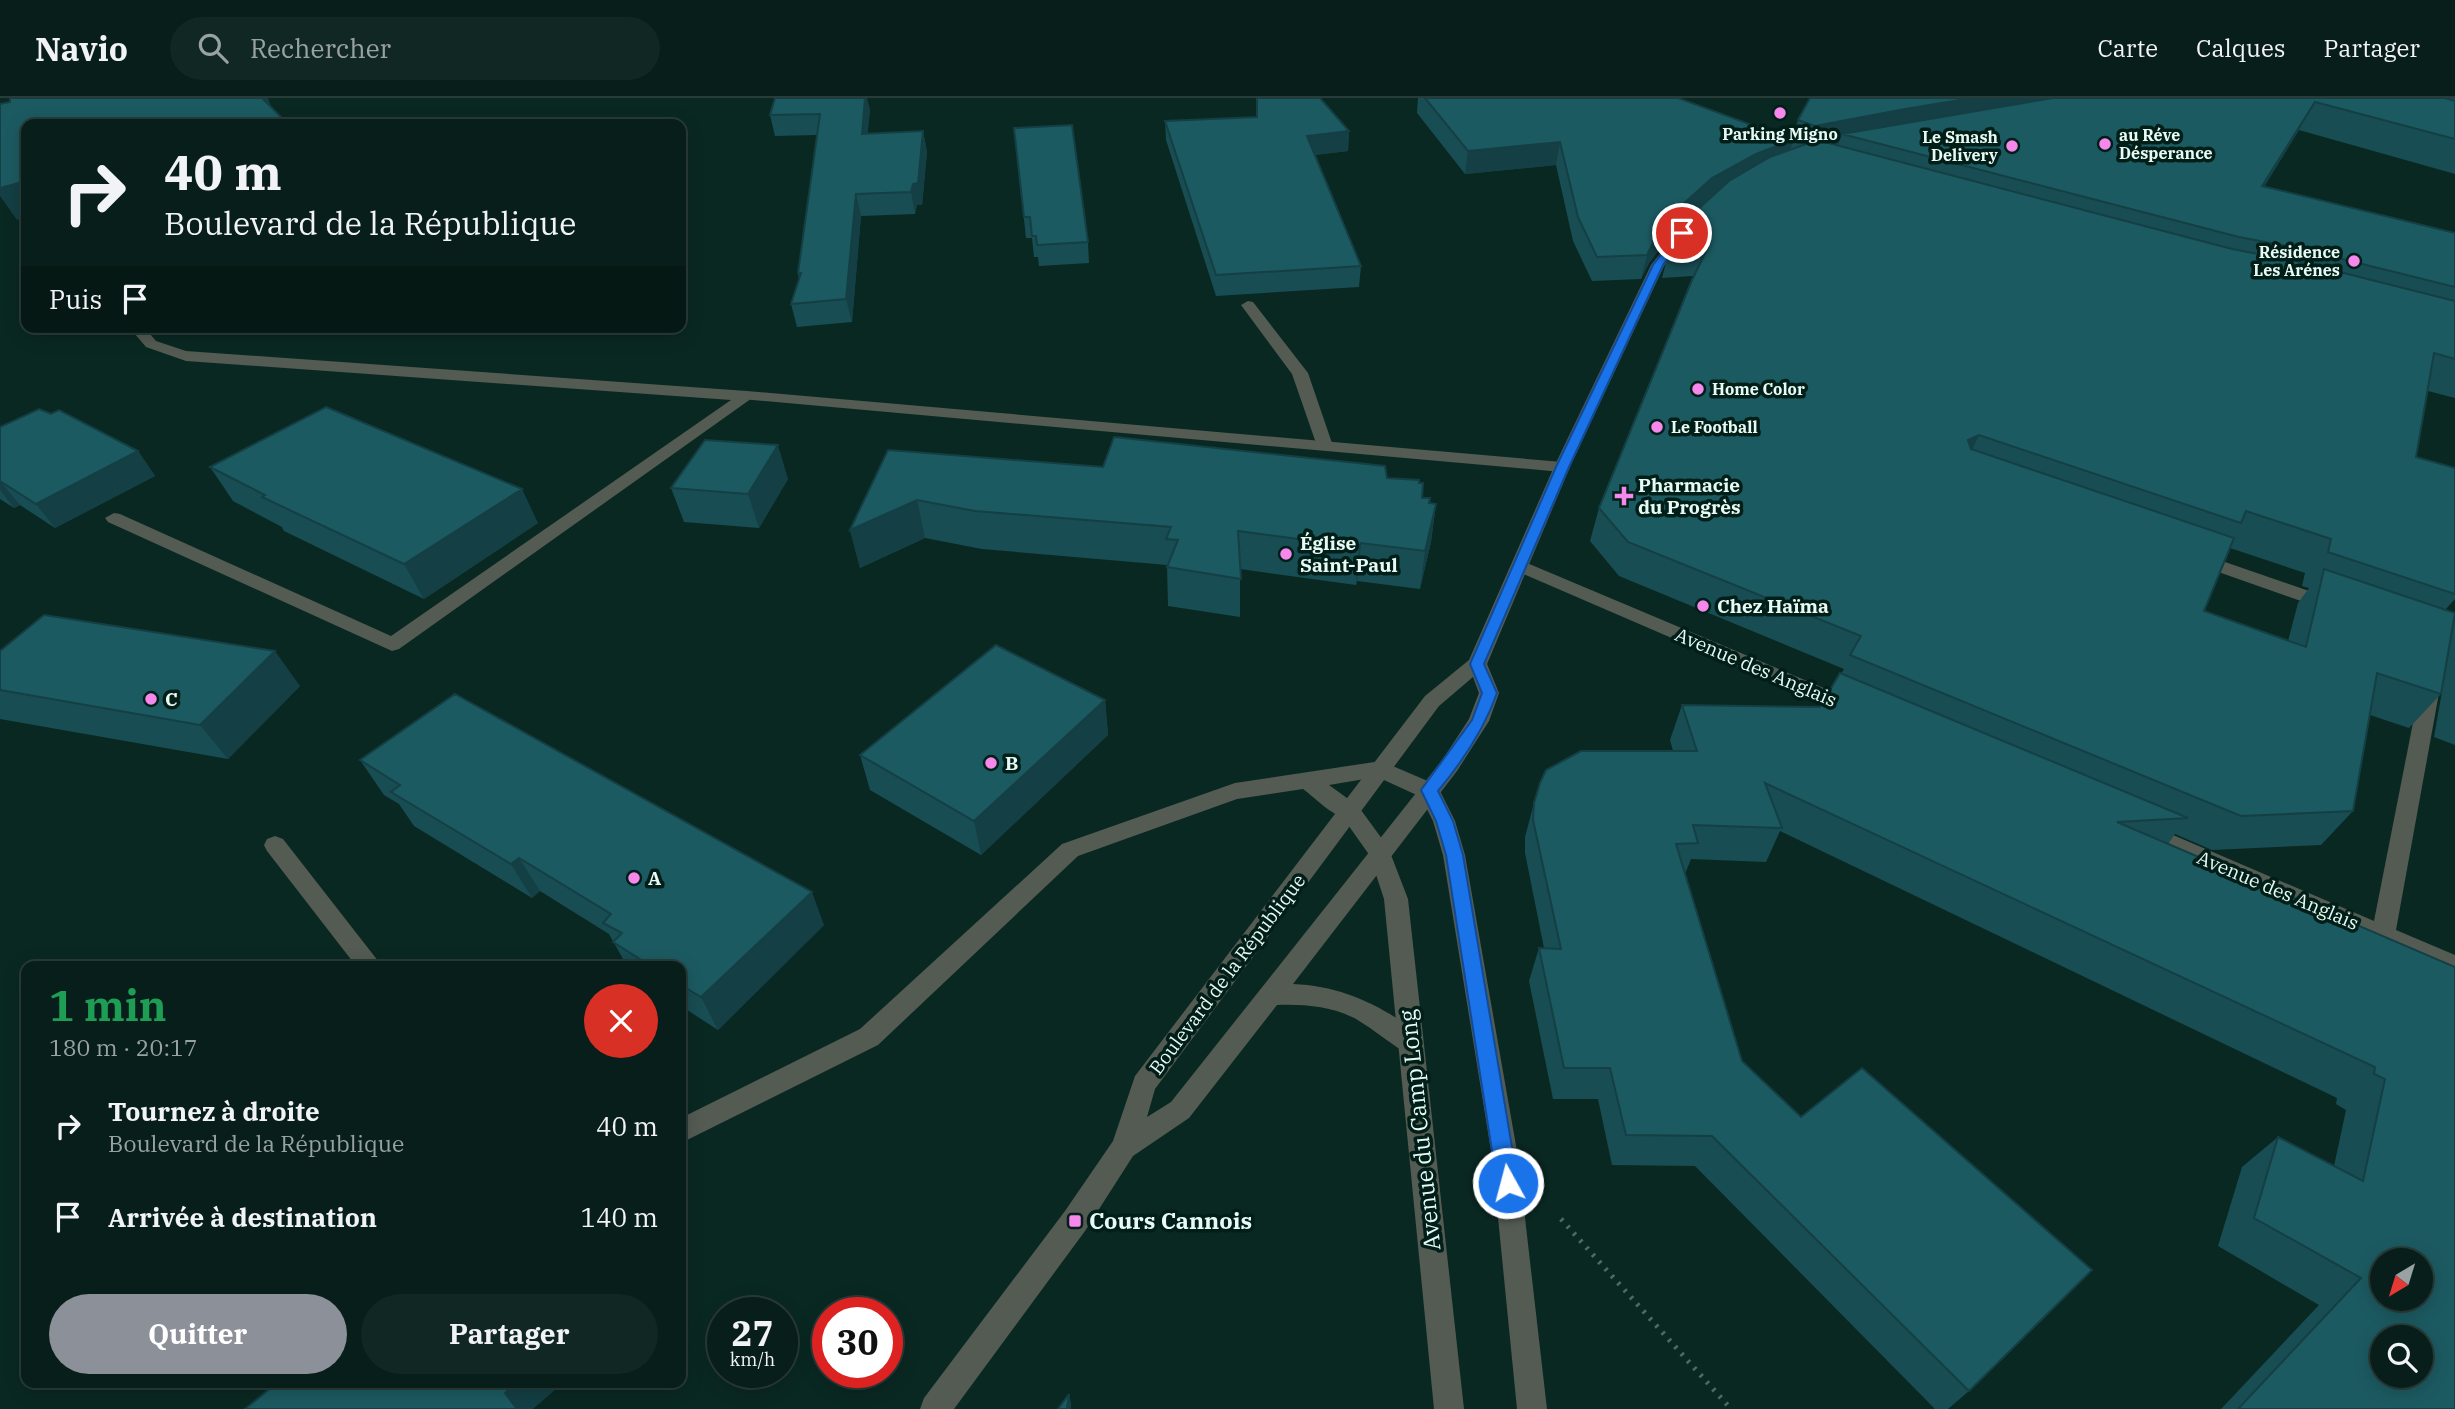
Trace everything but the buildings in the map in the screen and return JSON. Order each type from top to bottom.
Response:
[{"type":"street","points":[[1477,664],[1562,467],[1658,265],[1682,233],[1693,224]]},
{"type":"street","points":[[1248,305],[1300,373],[1325,446]]},
{"type":"street","points":[[140,333],[159,350],[186,356],[747,396],[1562,467]]},
{"type":"street","points":[[114,518],[392,644],[747,396]]},
{"type":"street","points":[[2181,553],[2349,612]]},
{"type":"street","name":"Avenue des Anglais","points":[[1520,566],[1863,713]]},
{"type":"street","points":[[2384,935],[2436,657]]},
{"type":"street","name":"Boulevard de la République","points":[[935,1409],[1075,1221],[1124,1147],[1144,1084],[1432,701],[1477,664],[1489,693],[1479,721],[1450,765],[1180,1110],[1124,1147]]},
{"type":"street","points":[[686,1128],[869,1037],[1070,850],[1235,792],[1381,769],[1429,790],[1444,821],[1454,855],[1503,1143],[1532,1409]]},
{"type":"street","points":[[1307,780],[1350,812],[1380,853]]},
{"type":"street","name":"Avenue des Anglais","points":[[2130,826],[2455,966]]},
{"type":"street","points":[[275,845],[366,961]]},
{"type":"street","name":"Avenue du Camp Long","points":[[1380,853],[1396,899],[1449,1409]]},
{"type":"street","points":[[1270,995],[1302,992],[1344,1001],[1386,1022],[1410,1042]]},
{"type":"path","points":[[1559,1217],[1731,1409]]},
{"type":"place","name":"Parking Migno","points":[[1780,113]]},
{"type":"place","name":"au Réve Désperance","points":[[2105,144]]},
{"type":"place","name":"Le Smash Delivery","points":[[2012,146]]},
{"type":"place","name":"Résidence Les Arénes","points":[[2354,261]]},
{"type":"place","name":"Home Color","points":[[1698,389]]},
{"type":"place","name":"Le Football","points":[[1657,427]]},
{"type":"place","name":"Pharmacie du Progrès","points":[[1624,496]]},
{"type":"place","name":"Église Saint-Paul","points":[[1286,554]]},
{"type":"place","name":"Chez Haïma","points":[[1703,606]]},
{"type":"place","name":"C","points":[[151,699]]},
{"type":"place","name":"B","points":[[991,763]]},
{"type":"place","name":"A","points":[[634,878]]},
{"type":"place","name":"Cours Cannois","points":[[1075,1221]]},
{"type":"route","points":[[1508,1183],[1454,855],[1444,821],[1429,790],[1450,765],[1479,721],[1489,693],[1477,664],[1562,467],[1658,265],[1682,233]]}]
